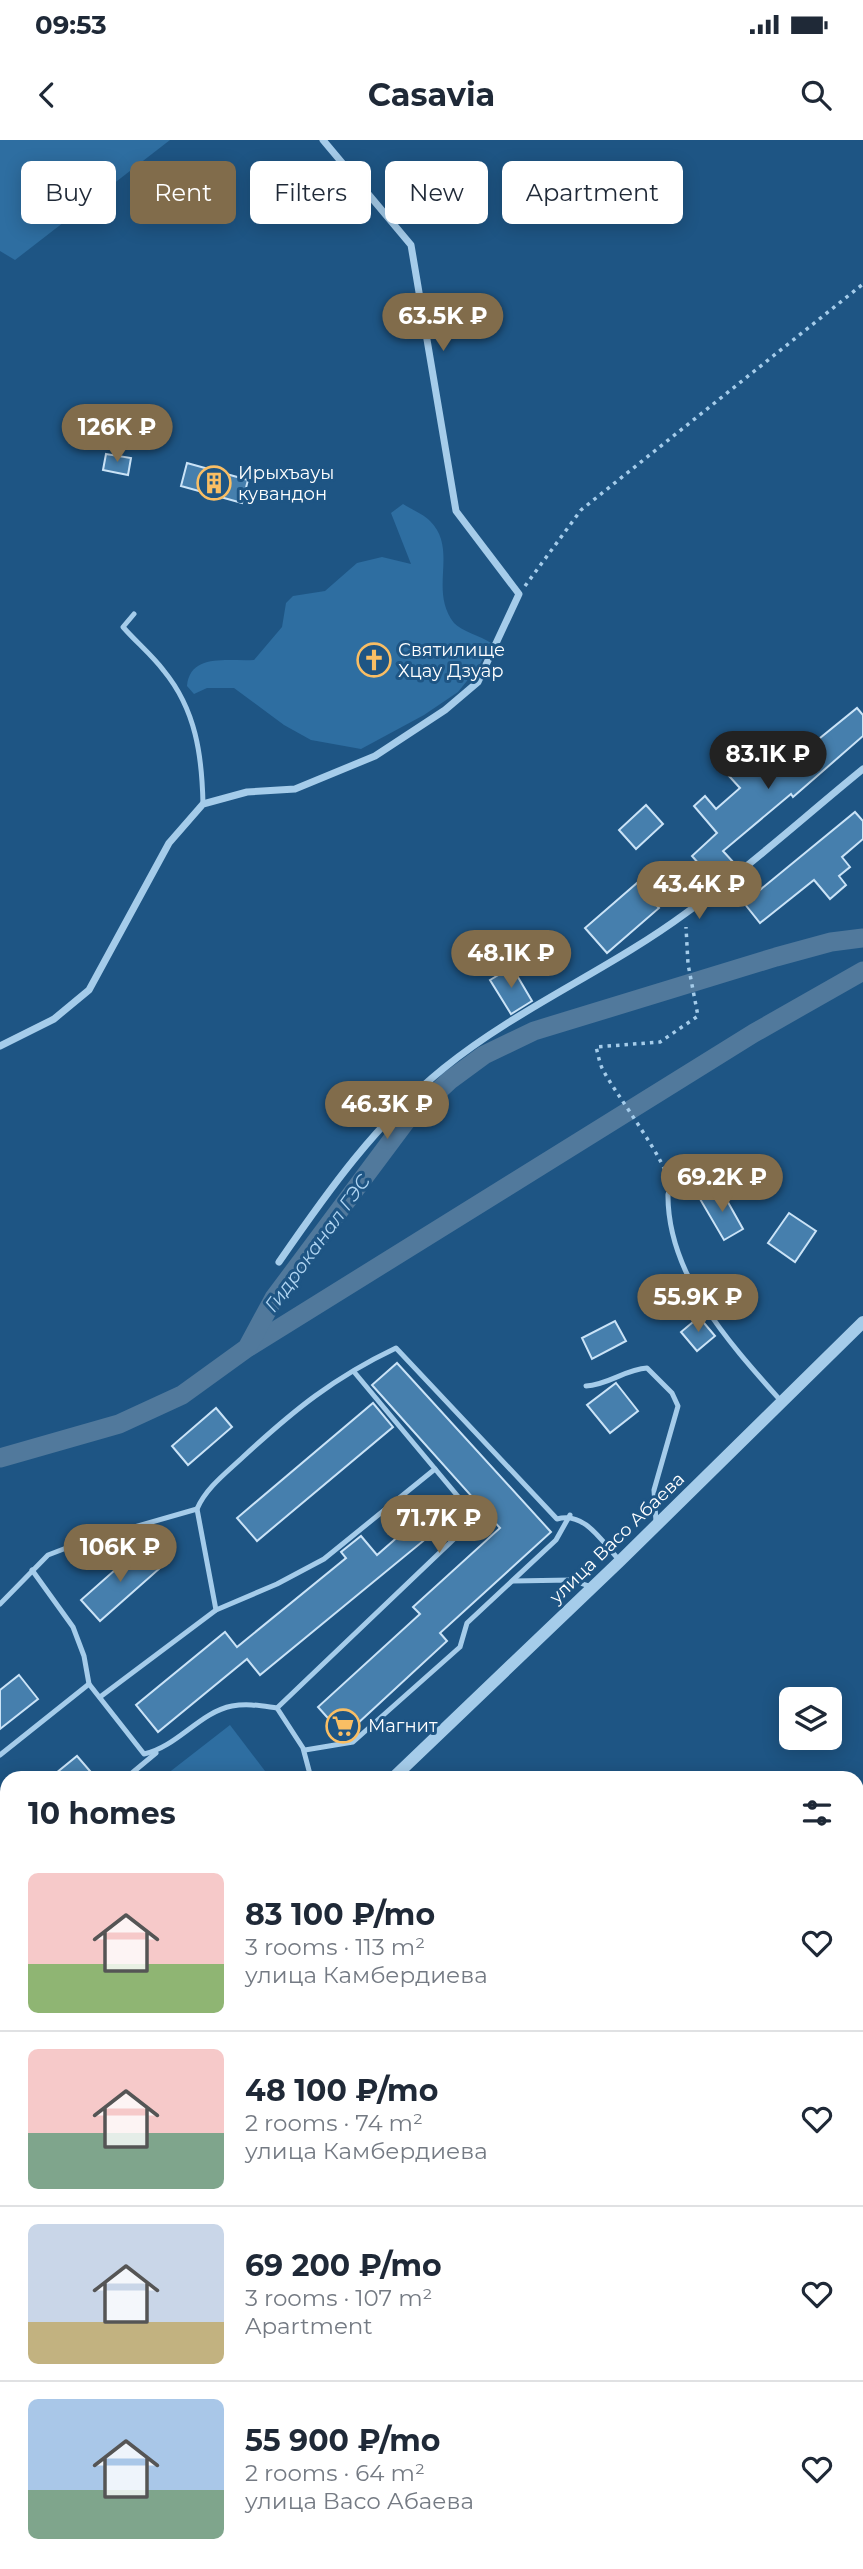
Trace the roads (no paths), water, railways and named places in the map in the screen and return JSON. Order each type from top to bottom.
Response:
[{"type":"street","points":[[0,1046],[54,1019],[89,990],[169,843],[203,804],[247,792],[295,789],[375,756],[398,741],[444,710],[478,682],[519,594],[456,511],[411,246],[323,140]]},
{"type":"street","points":[[279,1262],[338,1177],[395,1111],[445,1067],[502,1027],[685,914],[863,769]]},
{"type":"street","name":"улица Васо Абаева","points":[[400,1771],[620,1561],[863,1322]]},
{"type":"lane","points":[[134,614],[123,627],[165,672],[189,715],[202,755],[203,804]]},
{"type":"lane","points":[[667,1195],[667,1224],[705,1311],[782,1401]]},
{"type":"lane","points":[[0,1604],[48,1555],[66,1547],[197,1509],[217,1480],[297,1407],[327,1385],[355,1373],[396,1348],[557,1519],[570,1515],[581,1519],[620,1561]]},
{"type":"lane","points":[[586,1386],[647,1368],[672,1393],[678,1406],[654,1490],[656,1525]]},
{"type":"lane","points":[[277,1708],[476,1518],[355,1373]]},
{"type":"lane","points":[[100,1697],[216,1610],[277,1584],[324,1559],[435,1469]]},
{"type":"lane","points":[[197,1509],[216,1610]]},
{"type":"lane","points":[[135,1771],[159,1751],[229,1706],[251,1704],[277,1708],[306,1752],[353,1742],[460,1647],[467,1623],[556,1540],[570,1515]]},
{"type":"lane","points":[[32,1570],[73,1627],[84,1656],[89,1684],[144,1754],[159,1751]]},
{"type":"lane","points":[[513,1581],[571,1580],[592,1587]]},
{"type":"lane","points":[[0,1755],[89,1684]]},
{"type":"lane","points":[[303,1748],[309,1771]]},
{"type":"waterway","name":"Гидроканал ГЭС","points":[[0,1458],[119,1424],[182,1395],[247,1348],[274,1298],[406,1121],[450,1080],[484,1055],[534,1031],[776,957],[831,942],[863,938]]},
{"type":"waterway","points":[[249,1347],[754,1033],[863,971]]},
{"type":"place","name":"Ирыхъауы кувандон","points":[[214,483]]},
{"type":"place","name":"Святилище Хцау Дзуар","points":[[374,660]]},
{"type":"place","name":"Магнит","points":[[343,1726]]}]
